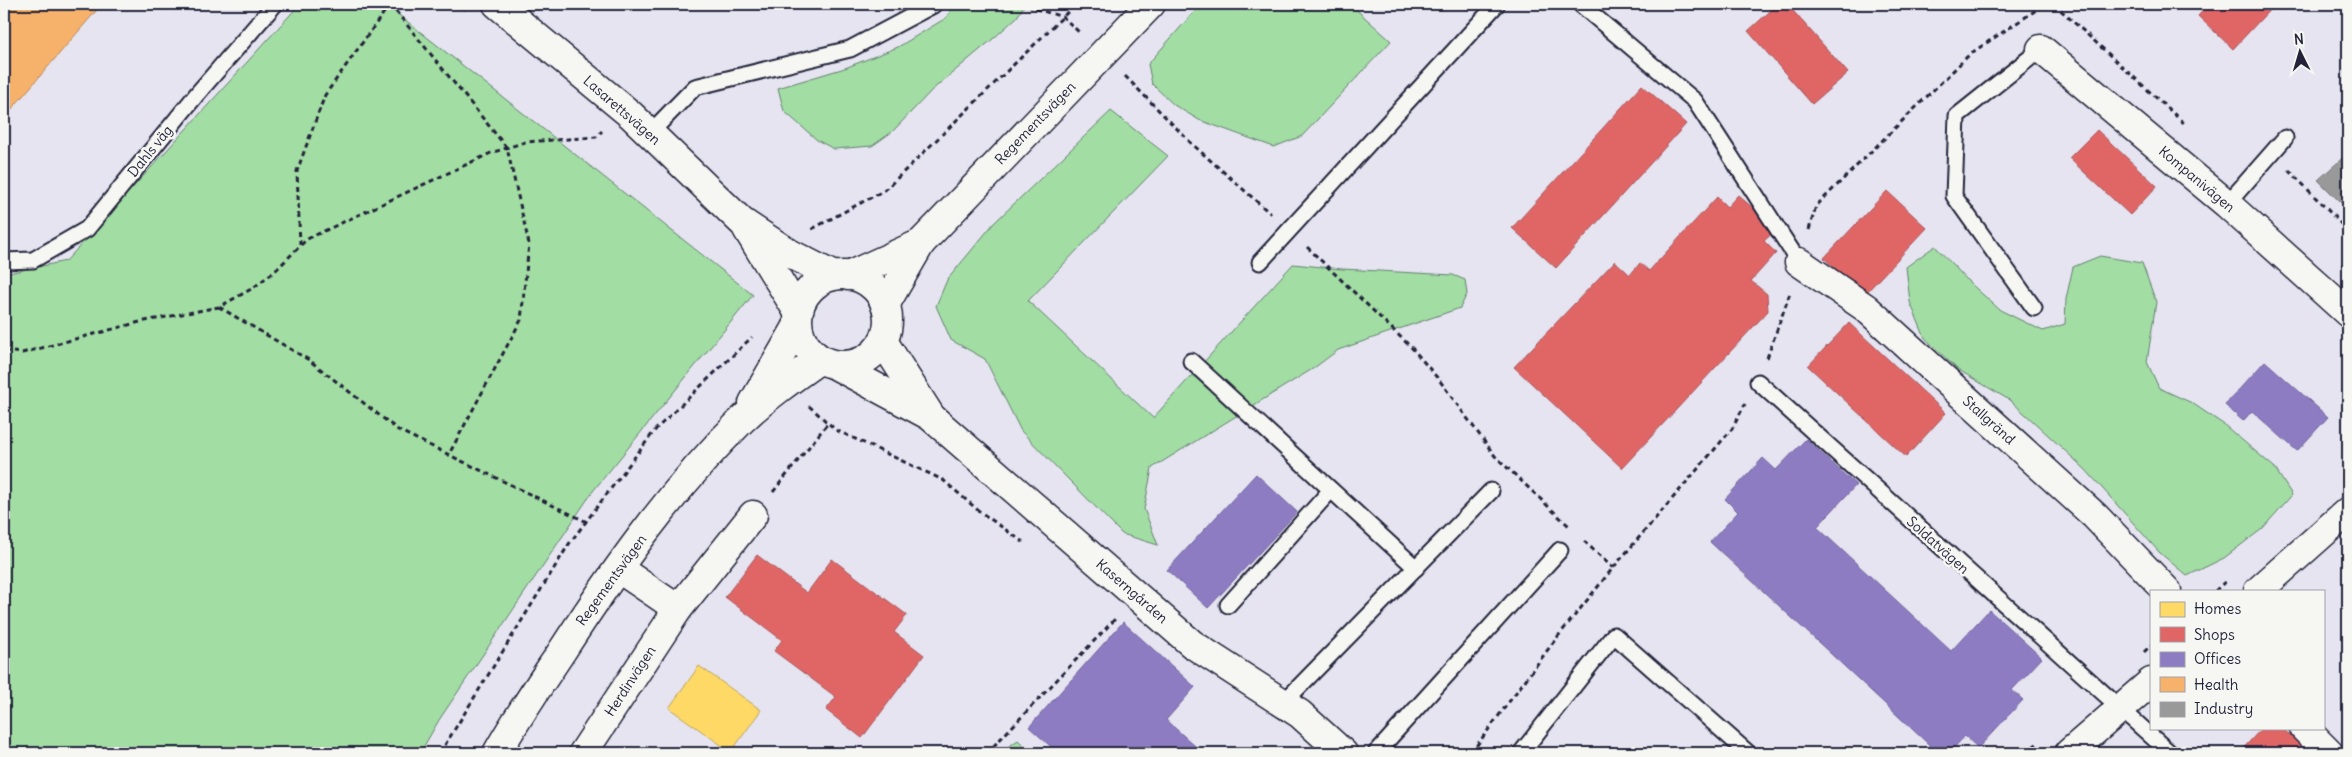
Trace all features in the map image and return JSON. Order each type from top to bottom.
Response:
[{"type":"street","name":"Lasarettsvägen","points":[[497,4],[650,133],[742,222],[789,253],[841,276]]},
{"type":"street","name":"Regementsvägen","points":[[885,305],[921,243],[1151,4]]},
{"type":"street","name":"Kompanivägen","points":[[2041,49],[2227,204],[2348,313]]},
{"type":"street","name":"Lasarettsvägen","points":[[742,222],[798,319]]},
{"type":"street","name":"Regementsvägen","points":[[841,276],[921,243]]},
{"type":"street","name":"Stallgränd","points":[[1799,262],[1866,308],[2094,516],[2167,590]]},
{"type":"street","points":[[841,276],[860,279],[872,286],[885,305],[887,329],[883,341],[871,355],[854,364],[827,362],[809,351],[802,339],[798,319],[803,299],[811,288],[821,281],[841,276]]},
{"type":"street","name":"Regementsvägen","points":[[743,420],[798,319]]},
{"type":"street","name":"Kaserngården","points":[[883,341],[930,416]]},
{"type":"street","name":"Regementsvägen","points":[[497,753],[586,613],[704,461],[743,420],[785,384],[827,362]]},
{"type":"street","name":"Kaserngården","points":[[827,362],[930,416],[1192,644],[1300,714],[1343,753]]},
{"type":"street","points":[[2259,590],[2348,512]]},
{"type":"street","name":"Herdinvägen","points":[[583,753],[678,609],[753,515]]},
{"type":"street","points":[[619,569],[678,609]]},
{"type":"street","points":[[2069,753],[2150,683]]},
{"type":"street","points":[[2306,730],[2329,753]]},
{"type":"lane","name":"Dahls väg","points":[[4,261],[33,260],[87,229],[197,94],[275,4]]},
{"type":"lane","points":[[650,133],[694,87],[850,49],[935,4]]},
{"type":"lane","points":[[1260,262],[1497,4]]},
{"type":"lane","points":[[1580,4],[1695,101],[1799,262]]},
{"type":"lane","points":[[2034,308],[1954,196],[1957,116],[2041,49]]},
{"type":"lane","points":[[2227,204],[2285,138]]},
{"type":"lane","points":[[1191,361],[1416,568]]},
{"type":"lane","name":"Soldatvägen","points":[[1758,382],[2170,753]]},
{"type":"lane","points":[[1228,605],[1332,490]]},
{"type":"lane","points":[[1283,703],[1491,491]]},
{"type":"lane","points":[[1376,753],[1560,550]]},
{"type":"lane","points":[[1522,753],[1614,635],[1748,753]]},
{"type":"path","points":[[300,246],[297,171],[326,95],[390,4],[507,148],[529,244],[521,320],[448,456]]},
{"type":"path","points":[[1028,4],[1033,8],[1063,17],[1192,144],[1289,231],[1412,348],[1440,381],[1495,456],[1571,528]]},
{"type":"path","points":[[811,229],[885,190],[1076,4]]},
{"type":"path","points":[[4,351],[22,354],[140,322],[219,307],[253,288],[276,270],[307,239],[490,153],[525,142],[596,137],[602,131]]},
{"type":"path","points":[[2273,153],[2348,230]]},
{"type":"path","points":[[219,307],[309,360],[398,430],[587,522]]},
{"type":"path","points":[[440,753],[564,552],[656,429],[745,346],[757,331]]},
{"type":"path","points":[[753,515],[827,422],[836,430],[943,480],[980,511],[1027,544]]},
{"type":"path","points":[[1578,535],[1613,568]]},
{"type":"path","points":[[987,753],[1117,617]]},
{"type":"green space","points":[[300,4],[385,4],[753,295],[593,491],[439,720],[420,753],[4,753],[4,274],[66,261]]},
{"type":"green space","points":[[955,4],[1025,4],[1017,17],[932,90],[892,132],[872,146],[834,149],[817,140],[784,111],[778,88],[845,68],[898,47],[946,18]]},
{"type":"green space","points":[[1201,4],[1350,4],[1391,41],[1302,136],[1274,147],[1199,120],[1174,105],[1152,84],[1148,64]]},
{"type":"green space","points":[[1111,111],[1168,156],[1028,301],[1153,418],[1293,264],[1342,269],[1453,275],[1465,280],[1467,294],[1460,308],[1338,350],[1314,368],[1152,468],[1144,509],[1158,545],[1122,534],[1021,431],[985,359],[951,340],[936,306],[947,280],[994,223]]},
{"type":"green space","points":[[1935,246],[1970,283],[2000,310],[2043,331],[2065,324],[2066,299],[2073,267],[2100,256],[2142,263],[2156,302],[2147,362],[2159,388],[2192,403],[2223,424],[2274,467],[2292,495],[2262,529],[2224,558],[2187,576],[2159,552],[2086,470],[2011,401],[1957,369],[1925,338],[1910,302],[1906,267]]},
{"type":"green space","points":[[1018,740],[1032,753],[999,753]]},
{"type":"building: Homes","points":[[699,666],[761,710],[731,752],[669,708]]},
{"type":"building: Shops","points":[[1778,4],[1787,4],[1848,73],[1812,104],[1748,31]]},
{"type":"building: Shops","points":[[2209,4],[2275,4],[2233,49],[2198,16]]},
{"type":"building: Shops","points":[[1642,85],[1686,124],[1556,268],[1512,228]]},
{"type":"building: Shops","points":[[2097,130],[2157,186],[2130,215],[2069,158]]},
{"type":"building: Shops","points":[[1887,191],[1927,228],[1864,295],[1824,258]]},
{"type":"building: Shops","points":[[1738,195],[1777,229],[1764,241],[1776,253],[1751,281],[1767,294],[1768,311],[1622,468],[1514,367],[1615,261],[1630,275],[1640,263],[1649,271],[1717,197],[1727,207]]},
{"type":"building: Shops","points":[[1849,323],[1946,413],[1906,457],[1808,366]]},
{"type":"building: Shops","points":[[757,555],[807,593],[832,559],[907,615],[894,632],[924,655],[862,738],[826,710],[836,697],[774,651],[782,640],[725,597]]},
{"type":"building: Shops","points":[[2260,730],[2284,730],[2310,753],[2239,753]]},
{"type":"building: Offices","points":[[2265,361],[2328,417],[2297,451],[2252,411],[2243,421],[2225,405]]},
{"type":"building: Offices","points":[[1806,439],[1856,485],[1817,527],[1951,651],[1989,610],[2042,658],[2012,690],[2023,700],[1978,748],[1965,736],[1949,753],[1938,753],[1710,542],[1738,512],[1725,499],[1763,458],[1776,470]]},
{"type":"building: Offices","points":[[1256,474],[1297,512],[1208,608],[1167,570]]},
{"type":"building: Offices","points":[[1123,622],[1195,687],[1166,720],[1203,753],[1058,753],[1029,727]]},
{"type":"building: Health","points":[[4,4],[102,4],[4,118]]},
{"type":"building: Industry","points":[[2348,153],[2348,210],[2318,180]]}]
